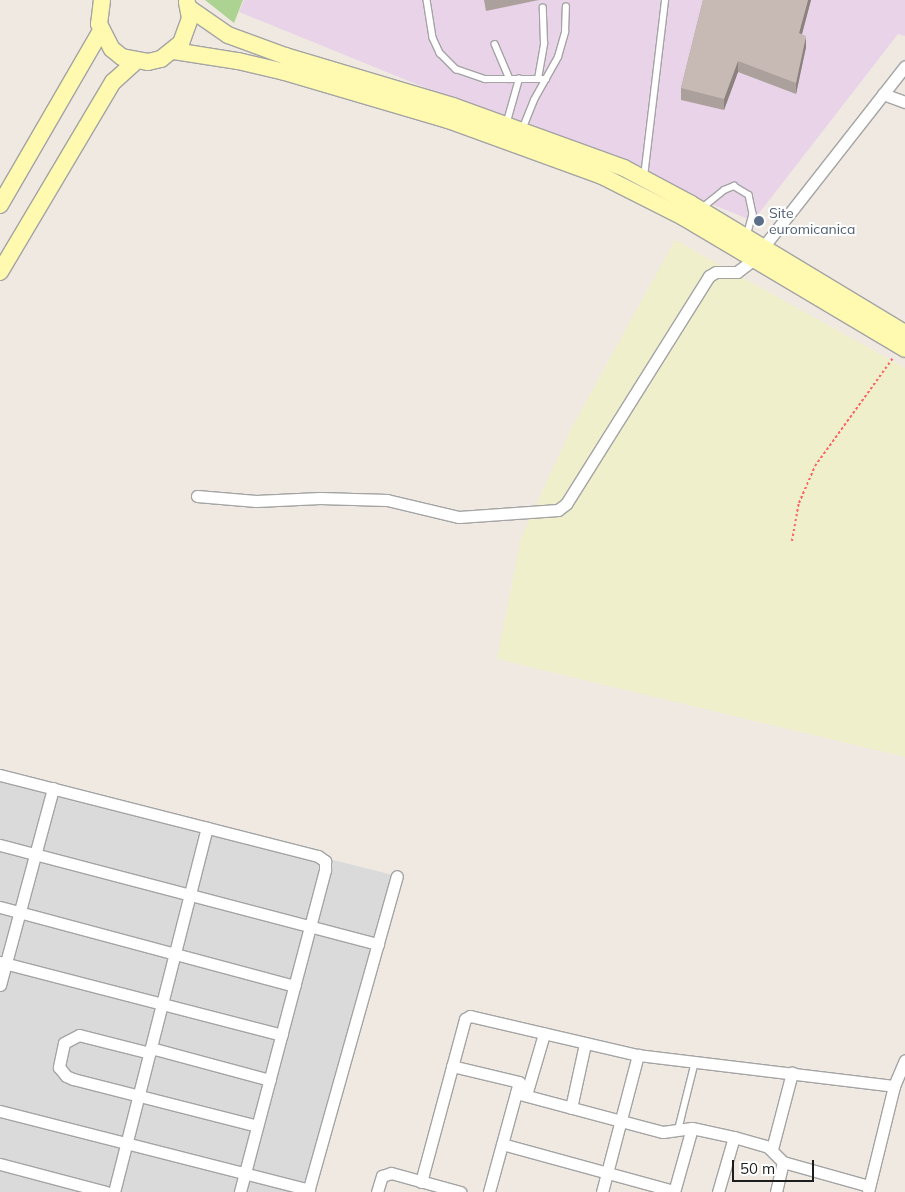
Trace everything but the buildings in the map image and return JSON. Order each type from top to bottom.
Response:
[{"type":"street","points":[[100,2],[101,31],[112,49],[134,62],[161,59],[174,51],[187,31],[187,4]]},
{"type":"street","points":[[187,4],[228,35],[285,56],[417,94],[506,125],[520,138],[649,198],[758,254],[904,343]]},
{"type":"street","points":[[0,205],[101,31]]},
{"type":"street","points":[[174,51],[238,60],[285,72],[448,120],[520,138],[644,177],[747,239],[758,254]]},
{"type":"street","points":[[0,272],[113,82],[134,62]]},
{"type":"street","points":[[197,496],[256,501],[320,498],[387,500],[459,517],[558,510],[566,504],[709,276],[716,272],[737,272],[758,254],[883,94],[903,72]]},
{"type":"street","points":[[883,94],[905,102]]},
{"type":"street","points":[[0,775],[323,859],[326,870],[240,1192]]},
{"type":"street","points":[[0,985],[3,963],[53,788]]},
{"type":"street","points":[[114,1192],[208,828]]},
{"type":"street","points":[[0,845],[378,944]]},
{"type":"street","points":[[0,1111],[308,1191],[397,876]]},
{"type":"street","points":[[0,907],[295,986]]},
{"type":"street","points":[[3,963],[282,1035]]},
{"type":"street","points":[[421,1182],[466,1017],[638,1055],[894,1086]]},
{"type":"street","points":[[489,1192],[502,1144],[544,1034]]},
{"type":"street","points":[[257,1126],[66,1076],[59,1067],[63,1048],[70,1037],[83,1035],[270,1080]]},
{"type":"street","points":[[571,1108],[585,1044]]},
{"type":"street","points":[[602,1192],[638,1055]]},
{"type":"street","points":[[521,1094],[666,1132],[692,1128],[734,1137],[772,1149],[783,1162],[868,1189],[900,1065],[905,1060]]},
{"type":"street","points":[[452,1066],[518,1082],[521,1094]]},
{"type":"street","points":[[772,1149],[792,1073]]},
{"type":"street","points":[[502,1144],[674,1191],[692,1128]]},
{"type":"street","points":[[718,1192],[734,1137]]},
{"type":"street","points":[[776,1192],[783,1162]]},
{"type":"street","points":[[0,1164],[106,1192]]},
{"type":"street","points":[[377,1192],[382,1176],[387,1173],[460,1192]]},
{"type":"lane","points":[[426,0],[433,38],[448,62],[477,77],[546,79]]},
{"type":"lane","points":[[644,177],[665,0]]},
{"type":"lane","points":[[520,138],[562,44],[566,7]]},
{"type":"lane","points":[[538,79],[544,44],[544,8]]},
{"type":"lane","points":[[495,44],[510,79]]},
{"type":"lane","points":[[506,125],[519,78]]},
{"type":"lane","points":[[700,210],[719,193],[734,186],[749,195],[753,214],[747,239]]},
{"type":"lane","points":[[678,1130],[695,1062]]},
{"type":"path","points":[[792,542],[799,503],[815,466],[904,343]]},
{"type":"shaded area","points":[[244,0],[905,0],[905,36],[898,34],[753,221],[239,12]]},
{"type":"shaded area","points":[[0,777],[397,876],[308,1192],[0,1192]]},
{"type":"green space","points":[[205,0],[243,0],[234,23]]},
{"type":"green space","points":[[675,240],[905,368],[905,757],[497,659],[521,538],[571,429]]},
{"type":"place","name":"Site euromicanica","points":[[759,221]]}]
